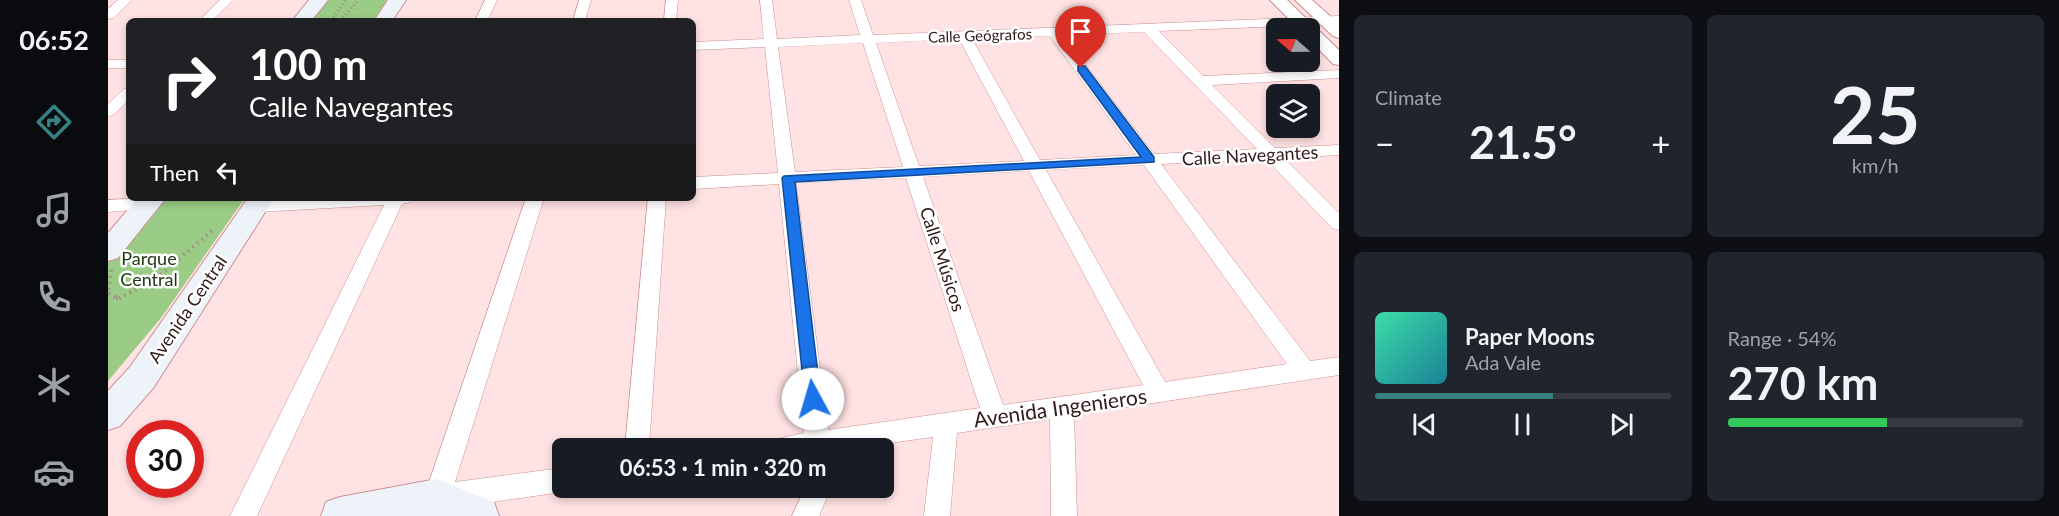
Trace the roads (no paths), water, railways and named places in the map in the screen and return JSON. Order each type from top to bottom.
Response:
[{"type":"main road","points":[[304,18],[319,0]]},
{"type":"main road","points":[[385,18],[397,0]]},
{"type":"main road","points":[[108,251],[150,201]]},
{"type":"main road","name":"Avenida Central","points":[[108,415],[142,377],[258,202]]},
{"type":"main road","points":[[108,435],[142,377]]},
{"type":"main road","points":[[340,516],[437,497],[480,516]]},
{"type":"street","points":[[108,15],[126,0]]},
{"type":"street","points":[[208,18],[227,0]]},
{"type":"street","points":[[482,18],[490,0]]},
{"type":"street","points":[[580,18],[585,0]]},
{"type":"street","points":[[670,18],[672,0]]},
{"type":"street","points":[[766,0],[817,438]]},
{"type":"street","name":"Calle Músicos","points":[[855,0],[996,417]]},
{"type":"street","points":[[1278,0],[1297,18]]},
{"type":"street","points":[[1303,0],[1333,21],[1339,33]]},
{"type":"street","name":"Calle Geógrafos","points":[[696,46],[1148,28],[1266,27]]},
{"type":"street","points":[[1148,28],[1339,224]]},
{"type":"street","points":[[1054,32],[1305,371]]},
{"type":"street","points":[[963,35],[1159,392]]},
{"type":"street","points":[[1320,41],[1339,60]]},
{"type":"street","points":[[108,64],[126,64]]},
{"type":"street","points":[[1199,81],[1339,74]]},
{"type":"street","points":[[108,112],[126,95]]},
{"type":"street","name":"Calle Navegantes","points":[[696,183],[1339,150]]},
{"type":"street","points":[[108,206],[150,201]]},
{"type":"street","points":[[258,202],[292,201]]},
{"type":"street","points":[[243,516],[394,201]]},
{"type":"street","points":[[534,201],[437,497],[552,481]]},
{"type":"street","points":[[639,438],[657,201]]},
{"type":"street","name":"Avenida Ingenieros","points":[[865,438],[1339,366]]},
{"type":"street","points":[[1062,407],[1064,516]]},
{"type":"street","points":[[936,516],[946,424]]},
{"type":"street","points":[[805,516],[814,498]]},
{"type":"park label","name":"Parque Central","points":[[149,268]]}]
